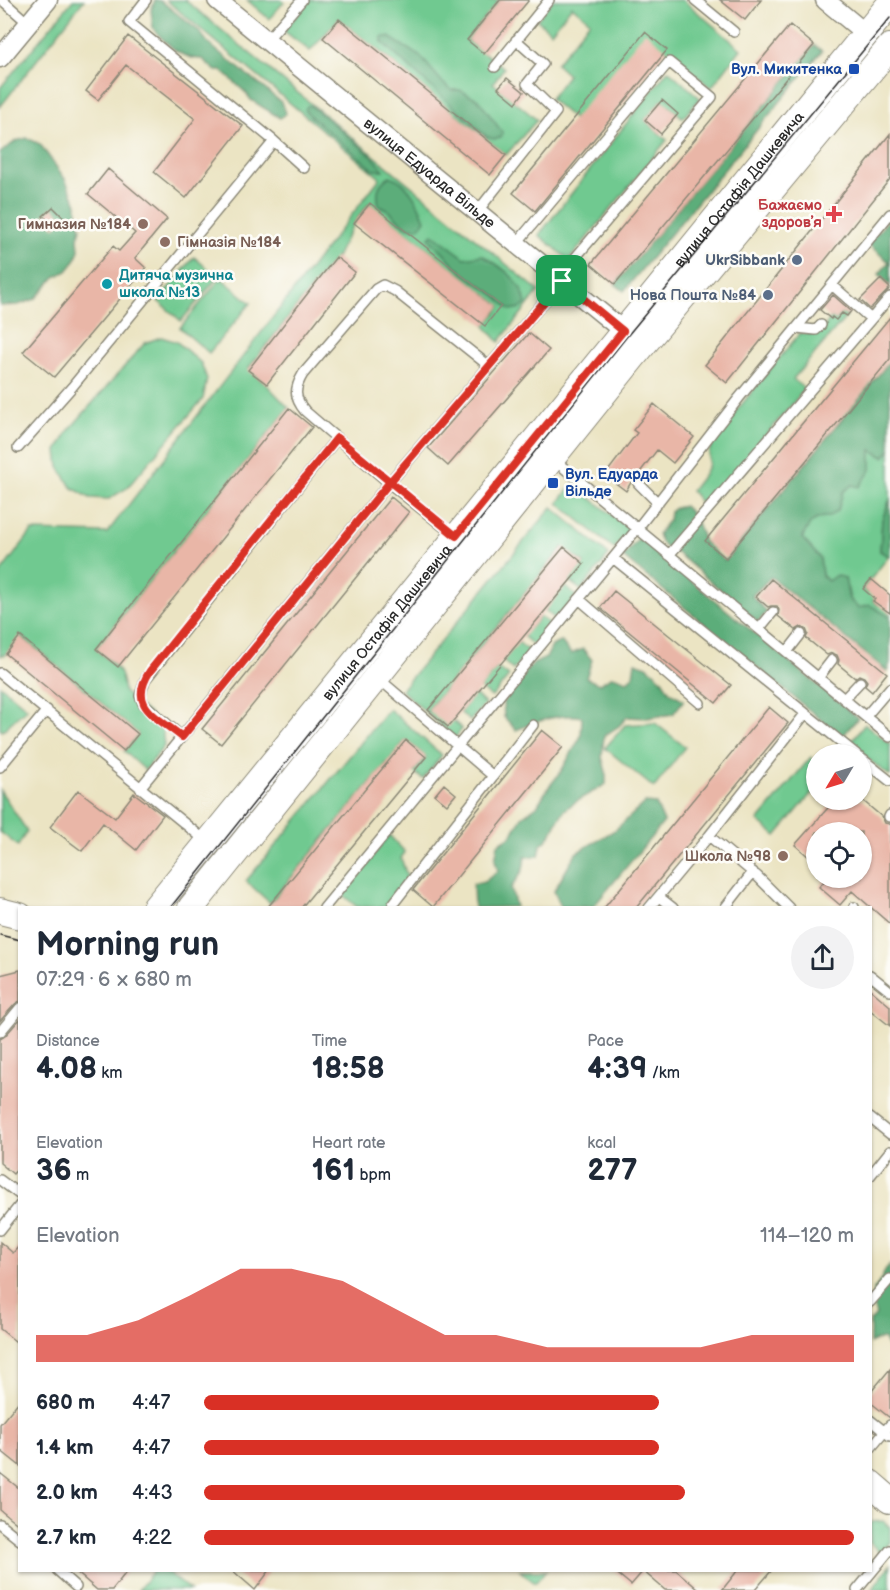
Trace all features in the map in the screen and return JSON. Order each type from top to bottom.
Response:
[{"type":"street","points":[[0,58],[48,0]]},
{"type":"street","name":"вулиця Едуарда Вільде","points":[[218,0],[632,338]]},
{"type":"street","points":[[825,0],[865,33]]},
{"type":"street","name":"вулиця Остафія Дашкевича","points":[[193,906],[551,457],[632,338],[865,33],[890,4]]},
{"type":"street","name":"вулиця Остафія Дашкевича","points":[[157,906],[456,536],[889,49]]},
{"type":"street","points":[[0,911],[18,916]]},
{"type":"street","points":[[872,1485],[890,1500]]},
{"type":"lane","points":[[2,0],[28,23]]},
{"type":"lane","points":[[146,0],[129,22],[304,168]]},
{"type":"lane","points":[[267,40],[302,0]]},
{"type":"lane","points":[[495,67],[549,0]]},
{"type":"lane","points":[[695,0],[734,32]]},
{"type":"lane","points":[[477,212],[556,112],[527,84],[543,64],[516,40]]},
{"type":"lane","points":[[140,788],[389,483],[712,97],[669,62],[516,244]]},
{"type":"lane","points":[[18,448],[72,387],[274,141]]},
{"type":"lane","points":[[326,906],[637,529],[736,401],[890,214]]},
{"type":"lane","points":[[832,285],[871,319]]},
{"type":"lane","points":[[456,536],[389,483],[305,411],[297,399],[296,389],[303,375],[378,286],[388,286],[395,291],[489,366]]},
{"type":"lane","points":[[669,555],[890,297]]},
{"type":"lane","points":[[797,328],[816,330],[821,325]]},
{"type":"lane","points":[[182,737],[143,704],[140,696],[145,680],[337,438]]},
{"type":"lane","points":[[551,457],[890,737]]},
{"type":"lane","points":[[638,483],[658,503]]},
{"type":"lane","points":[[613,558],[843,744]]},
{"type":"lane","points":[[579,599],[700,703]]},
{"type":"lane","points":[[759,629],[774,612]]},
{"type":"lane","points":[[787,652],[801,634]]},
{"type":"lane","points":[[818,678],[832,660]]},
{"type":"lane","points":[[0,673],[208,843]]},
{"type":"lane","points":[[376,677],[493,776]]},
{"type":"lane","points":[[844,699],[860,682]]},
{"type":"lane","points":[[866,716],[890,688]]},
{"type":"lane","points":[[0,767],[47,710]]},
{"type":"lane","points":[[651,906],[805,714]]},
{"type":"lane","points":[[393,904],[533,724]]},
{"type":"lane","points":[[872,767],[890,781]]},
{"type":"lane","points":[[709,836],[753,872],[787,906]]},
{"type":"lane","points":[[727,906],[753,872]]},
{"type":"lane","points":[[659,897],[670,906]]},
{"type":"lane","points":[[872,977],[890,991]]},
{"type":"lane","points":[[0,1032],[18,1010]]},
{"type":"lane","points":[[872,1120],[890,1134]]},
{"type":"lane","points":[[872,1174],[890,1151]]},
{"type":"lane","points":[[0,1180],[18,1194]]},
{"type":"lane","points":[[0,1230],[18,1208]]},
{"type":"lane","points":[[872,1300],[890,1279]]},
{"type":"lane","points":[[872,1421],[888,1431],[872,1447]]},
{"type":"lane","points":[[0,1524],[18,1538]]},
{"type":"lane","points":[[872,1572],[890,1550]]},
{"type":"lane","points":[[59,1572],[76,1587]]},
{"type":"lane","points":[[857,1590],[872,1572]]},
{"type":"green space","points":[[73,0],[84,0],[0,107],[0,88]]},
{"type":"green space","points":[[155,0],[161,1],[199,31],[209,44],[281,102],[286,113],[280,118],[251,100],[222,71],[216,71],[202,59],[181,54],[169,45],[153,28],[151,10]]},
{"type":"green space","points":[[166,0],[185,0],[539,291],[499,342],[485,326],[501,306],[369,203],[354,223],[336,257],[248,369],[289,408],[96,649],[119,671],[124,692],[162,725],[164,746],[145,770],[124,751],[138,734],[21,636],[6,654],[0,656],[0,573],[32,531],[107,533],[380,178]]},
{"type":"green space","points":[[247,0],[281,0],[284,2],[269,19]]},
{"type":"green space","points":[[309,0],[500,0],[467,40],[504,68],[493,83],[537,120],[506,155],[339,19],[310,51],[284,31]]},
{"type":"green space","points":[[553,0],[683,0],[741,49],[711,88],[667,50],[574,119],[550,99],[568,75],[556,64],[590,21],[572,6],[551,32],[537,20]]},
{"type":"green space","points":[[382,37],[389,37],[421,57],[452,90],[460,90],[478,99],[502,132],[501,138],[487,137],[389,49],[382,42]]},
{"type":"green space","points":[[814,45],[822,51],[624,291],[615,284]]},
{"type":"green space","points":[[668,70],[700,98],[683,118],[662,100],[645,120],[667,140],[569,260],[539,235]]},
{"type":"green space","points":[[307,106],[311,106],[373,157],[384,170],[374,170],[309,115],[305,110]]},
{"type":"green space","points":[[27,138],[40,144],[65,179],[77,204],[81,228],[78,238],[79,250],[75,261],[67,271],[55,277],[35,299],[18,305],[0,306],[0,153],[16,141]]},
{"type":"green space","points":[[390,176],[403,183],[416,200],[425,220],[419,228],[406,227],[387,209],[379,206],[378,189],[382,182]]},
{"type":"green space","points":[[890,218],[890,286],[879,274],[889,262],[868,244]]},
{"type":"green space","points":[[433,234],[465,258],[482,255],[504,269],[516,281],[526,304],[521,308],[511,310],[458,268],[432,242],[429,237]]},
{"type":"green space","points":[[194,257],[218,277],[181,321],[158,301]]},
{"type":"green space","points":[[221,278],[251,303],[209,353],[180,328]]},
{"type":"green space","points":[[842,313],[847,316],[793,379],[805,389],[707,505],[699,501],[691,491],[704,474],[709,464],[712,442],[724,426],[800,333],[813,334],[824,327],[832,317],[836,320]]},
{"type":"green space","points":[[161,337],[177,342],[201,363],[207,379],[203,399],[127,488],[109,499],[90,498],[71,487],[59,467],[57,451],[69,430],[145,343]]},
{"type":"green space","points":[[890,361],[890,450],[884,457],[871,450],[871,470],[859,487],[852,485],[843,492],[838,510],[829,517],[815,520],[802,538],[820,558],[822,576],[828,581],[836,575],[845,578],[849,599],[858,608],[870,605],[890,617],[890,663],[887,671],[771,577],[752,596],[767,612],[758,622],[677,553],[664,546],[658,534],[669,520],[670,512],[684,506],[695,517],[704,542],[725,561]]},
{"type":"green space","points":[[871,449],[884,457],[890,450],[890,499],[882,520],[880,551],[889,556],[863,589],[867,593],[870,590],[877,596],[873,601],[878,605],[881,602],[890,613],[890,617],[857,607],[848,589],[828,581],[822,575],[820,558],[802,538],[811,522],[838,510],[842,492],[852,485]]},
{"type":"green space","points":[[573,484],[630,529],[614,549],[558,503]]},
{"type":"green space","points":[[890,499],[890,557],[880,551],[882,520]]},
{"type":"green space","points":[[552,507],[609,555],[581,590],[569,581],[584,563],[563,547],[428,710],[453,720],[462,729],[455,738],[401,690]]},
{"type":"green space","points":[[639,538],[858,718],[842,737],[623,557]]},
{"type":"green space","points":[[565,586],[576,596],[556,620],[545,610]]},
{"type":"green space","points":[[540,617],[551,625],[533,645],[523,636]]},
{"type":"green space","points":[[561,641],[571,654],[583,649],[592,660],[586,678],[599,684],[613,676],[627,681],[633,676],[635,662],[647,666],[661,678],[670,692],[684,700],[673,714],[647,718],[627,717],[619,726],[604,736],[602,757],[606,784],[565,810],[549,837],[541,845],[539,856],[525,857],[523,870],[511,888],[516,906],[474,906],[473,884],[484,882],[498,871],[495,860],[498,844],[511,836],[522,817],[537,806],[560,773],[581,736],[582,717],[556,717],[516,730],[504,717],[503,702],[520,683],[526,671],[533,664],[546,658],[552,646]]},
{"type":"green space","points":[[518,642],[529,651],[513,670],[503,661]]},
{"type":"green space","points":[[497,668],[509,676],[492,697],[480,688]]},
{"type":"green space","points":[[0,685],[27,708],[2,731],[0,729]]},
{"type":"green space","points":[[475,694],[485,704],[470,721],[460,712]]},
{"type":"green space","points":[[389,709],[442,755],[423,779],[414,772],[426,757],[406,740],[270,903],[246,881]]},
{"type":"green space","points":[[655,723],[685,747],[654,788],[605,748],[625,725]]},
{"type":"green space","points":[[865,724],[890,744],[890,776],[872,762],[872,744],[849,744]]},
{"type":"green space","points":[[806,763],[806,800],[776,836],[758,821]]},
{"type":"green space","points":[[0,790],[27,831],[18,846],[0,832]]},
{"type":"green space","points":[[645,803],[656,804],[664,822],[594,906],[561,906],[554,891],[576,853],[615,830]]},
{"type":"green space","points":[[389,835],[405,852],[401,858],[408,879],[388,906],[356,906],[343,895]]},
{"type":"green space","points":[[890,1264],[890,1353],[884,1339],[872,1342],[872,1320],[876,1315],[873,1306],[874,1289]]},
{"type":"green space","points":[[883,1521],[890,1527],[890,1542],[881,1553],[872,1545],[872,1522]]},
{"type":"green space","points":[[890,1565],[890,1590],[872,1590]]},
{"type":"green space","points":[[152,1572],[167,1572],[190,1590],[138,1590]]},
{"type":"green space","points":[[521,1572],[545,1572],[535,1583]]},
{"type":"building","points":[[500,0],[529,0],[484,54],[467,40]]},
{"type":"building","points":[[720,0],[761,0],[745,20]]},
{"type":"building","points":[[339,19],[506,155],[490,175],[323,38]]},
{"type":"building","points":[[790,25],[814,45],[615,284],[591,264]]},
{"type":"building","points":[[645,32],[667,50],[535,211],[513,193]]},
{"type":"building","points":[[128,36],[243,126],[186,198],[154,172],[195,119],[126,65],[98,100],[86,91]]},
{"type":"building","points":[[507,78],[524,92],[516,103],[498,88]]},
{"type":"building","points":[[662,100],[678,114],[661,134],[645,120]]},
{"type":"building","points":[[890,134],[890,179],[727,383],[705,365]]},
{"type":"building","name":"Дитяча музична школа №13","points":[[108,169],[167,219],[135,258],[146,268],[54,377],[23,352],[113,246],[119,251],[135,233],[88,194]]},
{"type":"building","points":[[370,203],[501,306],[485,326],[354,223]]},
{"type":"building","points":[[53,207],[64,218],[55,227],[43,216]]},
{"type":"building","points":[[336,257],[355,272],[267,384],[248,370]]},
{"type":"building","points":[[881,279],[890,288],[870,309],[860,300]]},
{"type":"building","points":[[833,295],[851,311],[847,316],[842,313],[836,320],[832,317],[831,319],[820,310]]},
{"type":"building","points":[[890,317],[890,359],[726,558],[705,541]]},
{"type":"building","points":[[529,333],[549,350],[448,466],[428,448]]},
{"type":"building","points":[[654,404],[694,437],[673,463],[657,450],[626,491],[605,475],[637,433],[633,430]]},
{"type":"building","points":[[289,408],[312,427],[118,667],[96,649]]},
{"type":"building","points":[[391,497],[409,512],[221,744],[202,729]]},
{"type":"building","points":[[564,547],[584,564],[448,727],[428,710]]},
{"type":"building","points":[[771,579],[887,673],[872,692],[865,686],[867,681],[864,677],[859,675],[855,678],[838,664],[837,655],[832,653],[827,655],[806,638],[808,634],[806,629],[801,627],[796,630],[778,616],[777,606],[768,607],[756,597]]},
{"type":"building","points":[[871,579],[890,595],[890,613],[873,601],[875,599],[863,589]]},
{"type":"building","points":[[614,591],[731,685],[716,703],[600,608]]},
{"type":"building","points":[[20,636],[138,734],[124,751],[6,654]]},
{"type":"building","points":[[769,707],[788,723],[638,906],[606,906]]},
{"type":"building","points":[[542,730],[563,747],[434,906],[413,890]]},
{"type":"building","points":[[406,740],[426,757],[303,906],[269,906]]},
{"type":"building","points":[[444,784],[456,794],[447,805],[435,795]]},
{"type":"building","points":[[78,790],[115,818],[134,793],[163,815],[136,850],[103,823],[82,851],[50,827]]},
{"type":"building","points":[[872,808],[885,823],[890,824],[890,924],[852,891],[840,905],[820,888],[872,888],[872,822],[815,822],[826,810]]},
{"type":"building","points":[[806,833],[806,854],[795,845]]},
{"type":"building","points":[[18,970],[18,1002],[0,1021],[0,975]]},
{"type":"building","points":[[872,991],[890,1006],[890,1026],[872,1012]]},
{"type":"building","points":[[18,1021],[18,1168],[13,1174],[0,1163],[0,1039]]},
{"type":"building","points":[[0,1242],[13,1253],[18,1247],[18,1343],[0,1329]]},
{"type":"building","points":[[890,1369],[890,1418],[872,1404],[872,1391]]},
{"type":"building","points":[[18,1402],[18,1464],[0,1450],[0,1424]]},
{"type":"building","points":[[0,1473],[18,1487],[18,1524],[0,1510]]},
{"type":"building","points":[[76,1572],[126,1572],[112,1590],[97,1590]]},
{"type":"building","points":[[234,1572],[268,1572],[255,1590]]},
{"type":"building","points":[[615,1572],[642,1572],[631,1585]]},
{"type":"building","points":[[644,1572],[678,1572],[699,1590],[665,1590]]},
{"type":"building","points":[[736,1572],[770,1572],[755,1590],[722,1590]]},
{"type":"tram line","points":[[172,906],[628,335],[890,18]]},
{"type":"tram line","points":[[0,935],[18,940]]},
{"type":"place","name":"Вул. Микитенка","points":[[854,69]]},
{"type":"place","name":"Бажаємо здоровʼя","points":[[834,214]]},
{"type":"place","name":"Гимназия №184","points":[[143,224]]},
{"type":"place","name":"Гімназія №184","points":[[165,242]]},
{"type":"place","name":"UkrSibbank","points":[[797,260]]},
{"type":"place","name":"Дитяча музична школа №13","points":[[107,284]]},
{"type":"place","name":"Нова Пошта №84","points":[[768,295]]},
{"type":"place","name":"Вул. Едуарда Вільде","points":[[553,483]]},
{"type":"place","name":"Школа №98","points":[[783,856]]},
{"type":"route","points":[[562,281],[389,483],[182,737],[143,704],[140,696],[141,690],[150,671],[337,438],[389,483],[456,536],[623,331],[562,281]]}]
